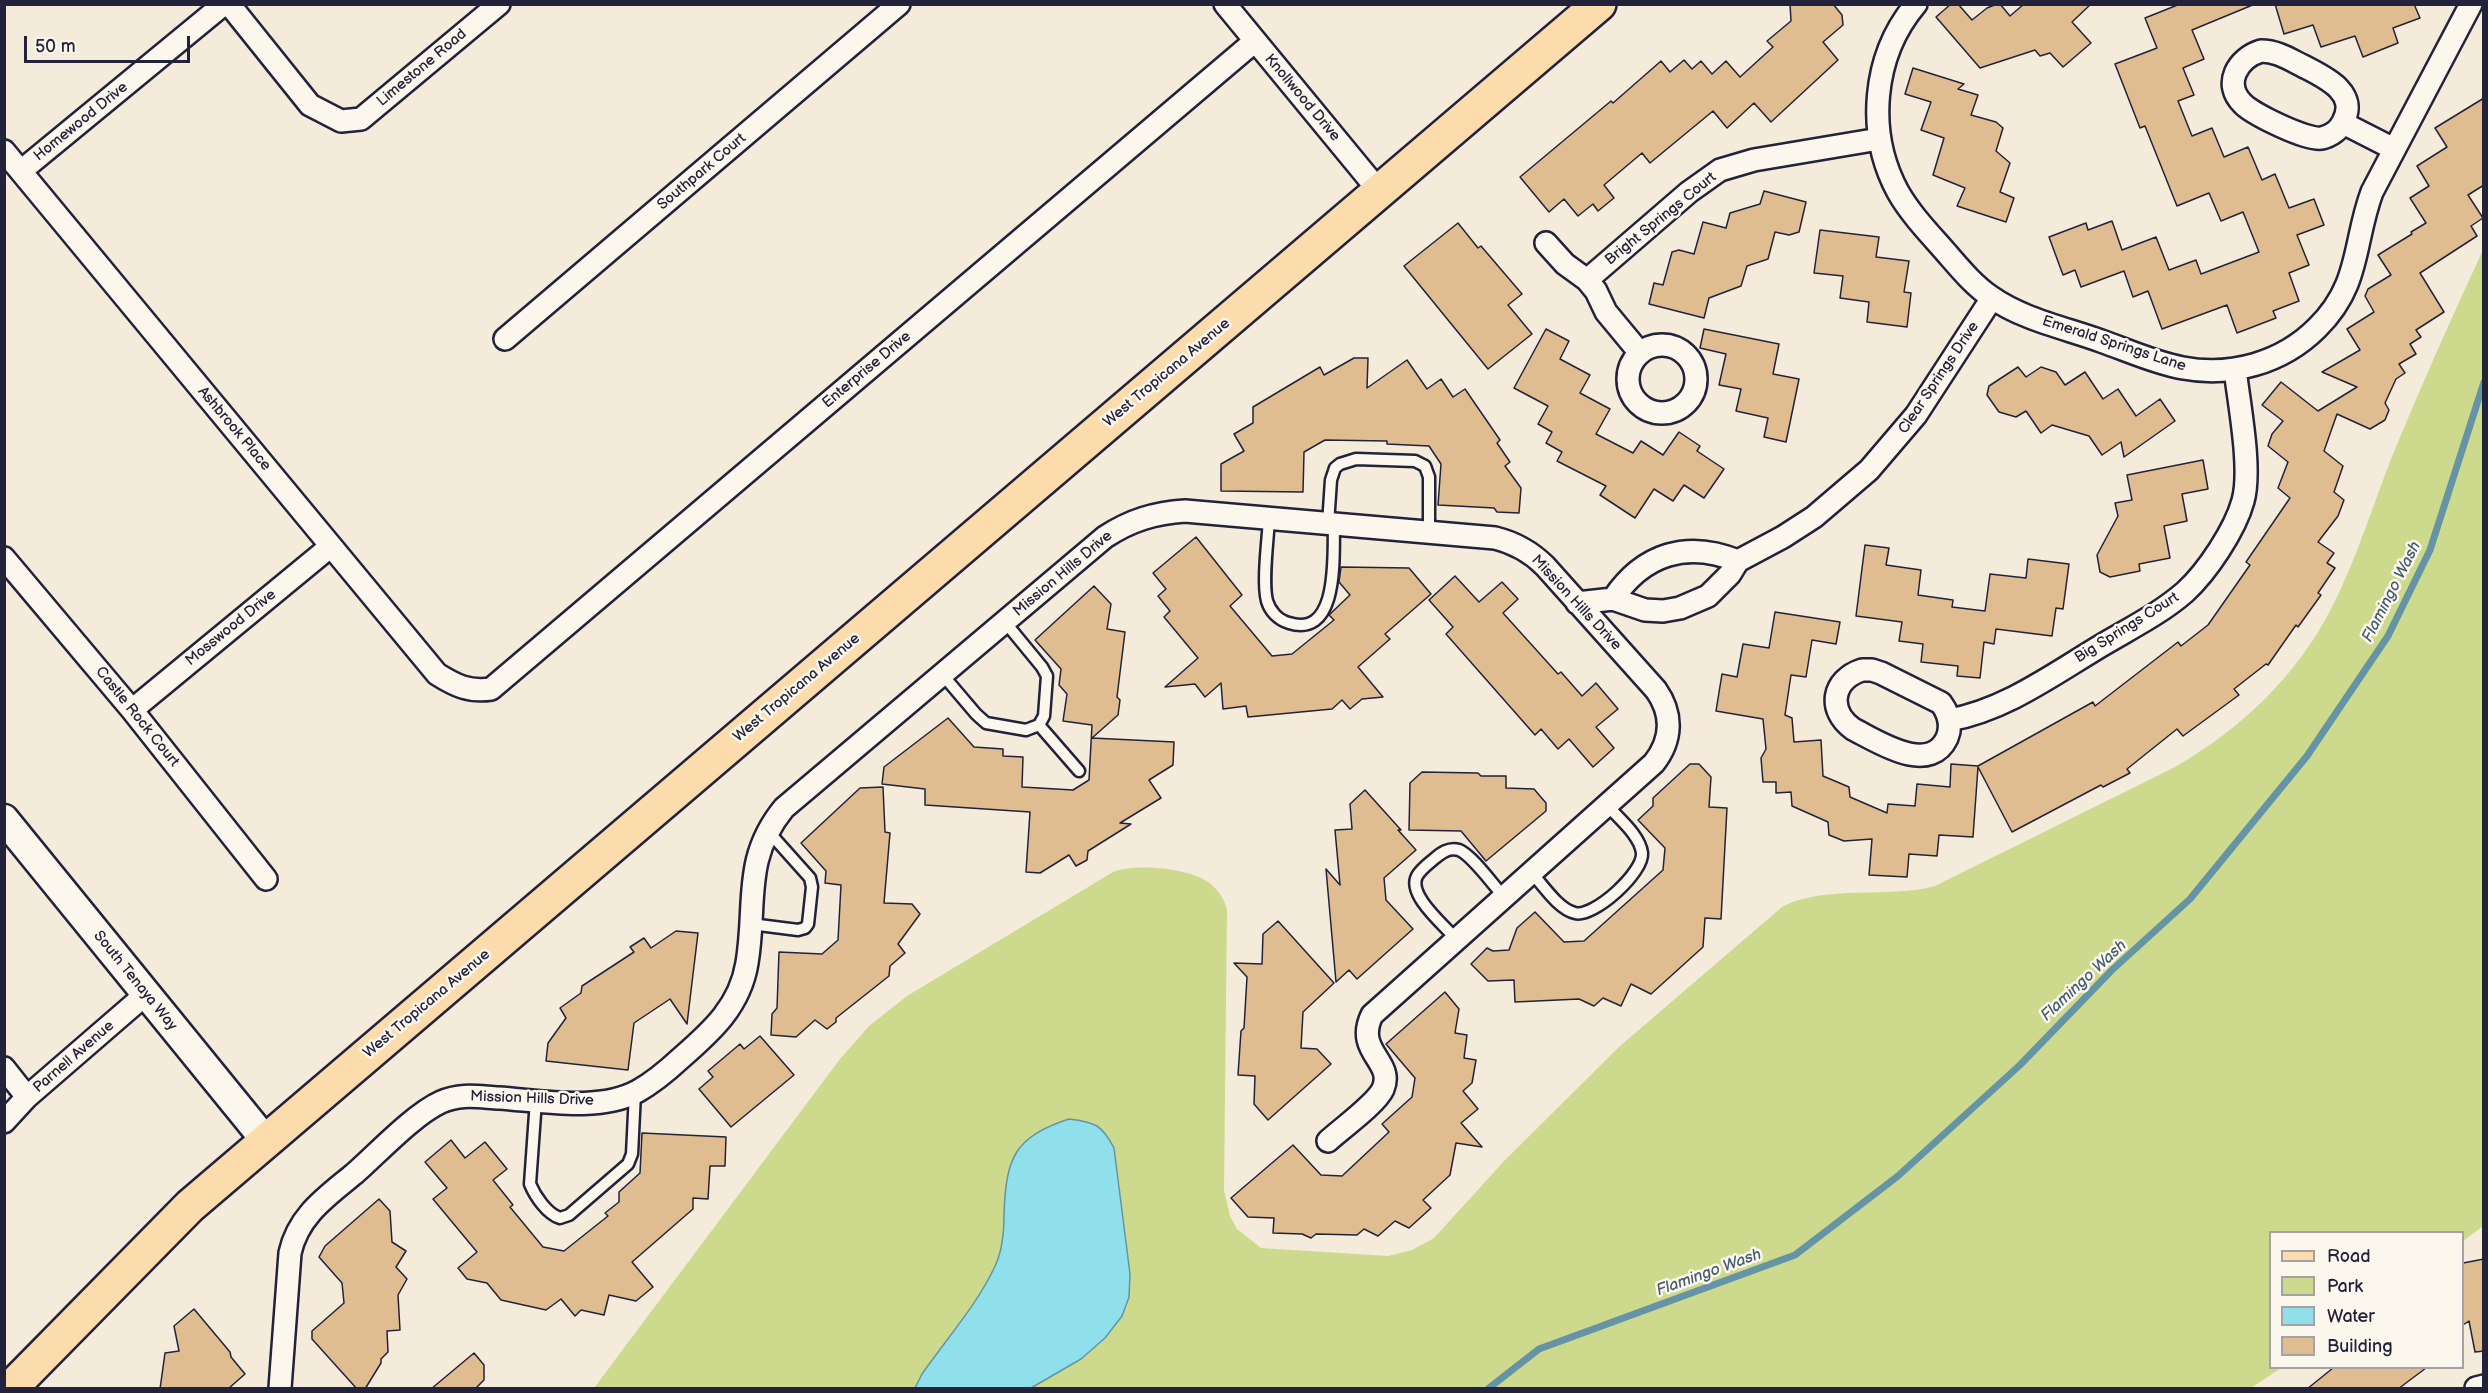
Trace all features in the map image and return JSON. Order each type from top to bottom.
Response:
[{"type":"main road","name":"West Tropicana Avenue","points":[[11,1389],[190,1206],[1599,4]]},
{"type":"street","name":"Homewood Drive","points":[[21,171],[224,4]]},
{"type":"street","name":"Limestone Road","points":[[229,4],[310,105],[341,121],[361,119],[499,4]]},
{"type":"street","name":"Southpark Court","points":[[505,339],[898,4]]},
{"type":"street","name":"Knollwood Drive","points":[[1225,4],[1379,191]]},
{"type":"street","name":"Emerald Springs Lane","points":[[1916,4],[1900,26],[1890,47],[1882,70],[1878,93],[1879,139],[1890,176],[1909,209],[1962,270],[1992,298],[2020,312],[2161,362],[2202,371],[2235,369],[2264,362],[2283,353],[2317,328],[2331,312],[2352,275],[2367,206],[2394,149],[2471,4]]},
{"type":"street","name":"Enterprise Drive","points":[[476,691],[491,690],[1255,41]]},
{"type":"street","points":[[2270,51],[2331,80],[2344,94],[2347,104],[2343,123],[2329,136],[2310,138],[2249,109],[2242,103],[2234,85],[2237,66],[2251,54],[2270,51]]},
{"type":"street","points":[[2343,123],[2394,149]]},
{"type":"street","name":"Bright Springs Court","points":[[1587,280],[1689,192],[1720,170],[1754,160],[1879,139]]},
{"type":"street","name":"Ashbrook Place","points":[[4,151],[437,674],[457,687],[476,691]]},
{"type":"street","points":[[1546,243],[1565,264],[1587,280],[1596,291],[1606,312],[1640,352]]},
{"type":"street","name":"Clear Springs Drive","points":[[1577,603],[1613,599],[1645,610],[1680,608],[1708,596],[1730,574],[1738,561],[1814,517],[1869,470],[1916,415],[1992,298]]},
{"type":"street","name":"Big Springs Court","points":[[1949,720],[1981,713],[2013,698],[2169,605],[2201,576],[2215,558],[2238,515],[2246,486],[2235,369]]},
{"type":"street","name":"Mission Hills Drive","points":[[280,1389],[290,1253],[296,1233],[311,1210],[424,1113],[442,1102],[469,1095],[592,1103],[635,1093],[661,1075],[716,1027],[737,995],[745,975],[755,861],[767,830],[784,808],[1105,537],[1130,522],[1164,513],[1185,512],[1269,518],[1495,538],[1510,542],[1536,557],[1656,690],[1667,712],[1668,735],[1660,754],[1607,805],[1372,1015],[1368,1024],[1367,1041],[1384,1071],[1383,1088],[1374,1100],[1328,1141]]},
{"type":"street","name":"Mosswood Drive","points":[[132,710],[331,546]]},
{"type":"street","points":[[1613,599],[1622,586],[1645,565],[1674,553],[1707,551],[1738,561]]},
{"type":"street","name":"Castle Rock Court","points":[[4,558],[132,710],[266,879]]},
{"type":"street","points":[[1872,670],[1933,698],[1947,711],[1949,720],[1949,730],[1941,747],[1924,756],[1914,756],[1852,729],[1845,723],[1836,706],[1836,696],[1845,679],[1853,673],[1872,670]]},
{"type":"street","name":"South Tenaya Way","points":[[4,819],[266,1142]]},
{"type":"street","name":"Parnell Avenue","points":[[4,1122],[27,1096],[146,994]]},
{"type":"street","points":[[4,1068],[27,1096]]},
{"type":"street","points":[[2476,1389],[2484,1386]]},
{"type":"lane","points":[[1269,518],[1267,599],[1275,614],[1282,620],[1299,625],[1317,618],[1329,603],[1330,480],[1335,468],[1340,464],[1356,459],[1416,461],[1425,466],[1430,477],[1429,532]]},
{"type":"lane","points":[[942,674],[986,723],[1026,730],[1039,725],[1044,717],[1047,676],[1005,622]]},
{"type":"lane","points":[[1039,725],[1079,771]]},
{"type":"lane","points":[[1531,873],[1570,911],[1583,914],[1595,909],[1603,902],[1635,873],[1642,858],[1642,850],[1636,838],[1607,805]]},
{"type":"lane","points":[[751,924],[798,930],[805,928],[808,924],[813,887],[810,878],[767,830]]},
{"type":"lane","points":[[1456,939],[1421,900],[1415,888],[1417,876],[1441,852],[1454,849],[1464,853],[1504,897]]},
{"type":"lane","points":[[536,1100],[530,1184],[550,1213],[560,1218],[569,1215],[628,1164],[632,1154],[635,1093]]},
{"type":"green space","points":[[2483,250],[2483,1226],[2464,1240],[2464,1231],[2269,1231],[2269,1369],[2280,1369],[2251,1388],[594,1388],[840,1059],[869,1026],[907,996],[1113,872],[1123,869],[1164,869],[1203,879],[1215,888],[1227,909],[1224,1190],[1230,1216],[1237,1229],[1261,1248],[1388,1256],[1412,1250],[1434,1238],[1505,1160],[1620,1046],[1782,907],[1817,896],[1897,892],[1935,886],[2175,767],[2222,736],[2244,718],[2265,699],[2302,656],[2332,607],[2356,552],[2391,459]]},
{"type":"water","points":[[1069,1119],[1097,1126],[1106,1134],[1114,1148],[1130,1274],[1129,1297],[1122,1316],[1105,1338],[1081,1359],[1031,1388],[915,1388],[922,1374],[980,1293],[996,1264],[1003,1239],[1007,1178],[1017,1152],[1036,1134]]},
{"type":"building","points":[[1790,4],[1833,4],[1842,15],[1843,25],[1823,42],[1838,60],[1771,122],[1754,103],[1727,128],[1713,111],[1650,163],[1642,153],[1604,185],[1614,198],[1598,211],[1593,204],[1578,216],[1564,199],[1549,212],[1520,177],[1611,101],[1613,103],[1661,61],[1670,72],[1684,60],[1692,69],[1701,61],[1712,74],[1726,61],[1740,77],[1773,47],[1767,41],[1791,21]]},
{"type":"building","points":[[1951,4],[1958,4],[1972,20],[1987,8],[1997,4],[2000,4],[2010,16],[2024,4],[2091,4],[2072,22],[2091,43],[2063,67],[2050,53],[2040,56],[2035,50],[1980,68],[1936,17]]},
{"type":"building","points":[[2180,4],[2255,4],[2192,30],[2204,59],[2183,68],[2194,95],[2178,101],[2192,136],[2212,128],[2224,157],[2248,147],[2262,180],[2275,174],[2289,208],[2314,199],[2324,225],[2297,235],[2309,265],[2289,273],[2299,301],[2273,311],[2276,318],[2237,333],[2227,305],[2162,329],[2148,291],[2133,297],[2124,271],[2081,287],[2075,270],[2063,275],[2049,237],[2086,223],[2088,230],[2112,221],[2122,250],[2156,237],[2169,270],[2196,260],[2201,274],[2259,252],[2243,212],[2221,221],[2209,193],[2177,206],[2145,126],[2140,128],[2115,64],[2157,48],[2145,18]]},
{"type":"building","points":[[2275,4],[2414,4],[2420,18],[2393,28],[2398,43],[2363,57],[2355,36],[2321,47],[2313,25],[2284,34]]},
{"type":"building","points":[[1913,68],[1964,84],[1958,89],[1978,95],[1971,115],[1996,122],[2003,128],[1996,151],[2010,163],[2000,192],[2014,198],[2006,222],[1957,206],[1965,188],[1933,175],[1944,138],[1921,130],[1931,102],[1905,94]]},
{"type":"building","points":[[2484,98],[2484,185],[2468,195],[2483,218],[2471,226],[2477,236],[2420,273],[2444,312],[2416,330],[2421,337],[2410,344],[2416,354],[2399,364],[2405,373],[2396,379],[2385,403],[2389,410],[2385,420],[2370,429],[2337,414],[2324,451],[2343,466],[2334,492],[2344,500],[2338,516],[2318,542],[2334,553],[2327,563],[2335,568],[2318,593],[2321,595],[2298,627],[2296,625],[2268,665],[2266,664],[2234,689],[2239,695],[2183,736],[2177,729],[2127,769],[2130,773],[2103,787],[2101,785],[2012,832],[1978,767],[1973,837],[1939,835],[1937,856],[1909,854],[1907,877],[1869,875],[1872,839],[1844,841],[1829,835],[1828,822],[1792,806],[1791,792],[1776,793],[1776,782],[1763,782],[1761,758],[1766,749],[1763,719],[1716,711],[1722,674],[1737,677],[1743,644],[1769,648],[1775,612],[1840,622],[1836,644],[1812,640],[1806,677],[1791,675],[1785,715],[1792,718],[1794,742],[1821,740],[1823,776],[1849,787],[1850,797],[1887,813],[1888,804],[1915,806],[1917,784],[1950,787],[1951,764],[1978,766],[2093,702],[2095,706],[2178,642],[2181,646],[2208,625],[2250,565],[2246,562],[2290,498],[2278,488],[2288,462],[2268,446],[2272,434],[2283,421],[2262,405],[2281,382],[2318,411],[2357,387],[2322,372],[2360,350],[2347,329],[2374,312],[2365,296],[2368,289],[2391,275],[2378,255],[2426,223],[2410,198],[2429,186],[2417,166],[2447,147],[2435,128]]},
{"type":"building","points":[[1764,191],[1806,202],[1799,232],[1789,235],[1775,232],[1768,259],[1747,266],[1741,286],[1709,298],[1704,318],[1649,304],[1654,283],[1663,285],[1672,252],[1679,250],[1694,254],[1703,222],[1726,228],[1730,213],[1760,204]]},
{"type":"building","points":[[1458,223],[1478,248],[1481,246],[1522,294],[1508,305],[1532,334],[1488,369],[1404,266]]},
{"type":"building","points":[[1820,230],[1879,237],[1876,257],[1909,261],[1904,292],[1911,293],[1907,327],[1867,322],[1869,302],[1840,298],[1843,276],[1814,273]]},
{"type":"building","points":[[1546,329],[1569,341],[1560,359],[1590,375],[1580,393],[1610,409],[1596,434],[1633,453],[1641,441],[1663,455],[1679,432],[1700,446],[1697,451],[1724,469],[1704,498],[1684,485],[1673,501],[1654,489],[1635,518],[1600,495],[1606,486],[1557,461],[1562,452],[1546,443],[1552,432],[1538,424],[1548,406],[1514,388]]},
{"type":"building","points":[[1704,329],[1779,344],[1773,374],[1799,379],[1786,442],[1764,437],[1768,418],[1736,411],[1741,389],[1719,385],[1726,354],[1700,348]]},
{"type":"building","points":[[1354,358],[1368,358],[1367,388],[1407,360],[1427,389],[1441,379],[1453,397],[1465,389],[1500,440],[1497,443],[1510,462],[1505,466],[1521,488],[1519,513],[1497,512],[1494,508],[1438,505],[1441,464],[1429,446],[1387,444],[1387,441],[1325,440],[1304,452],[1303,492],[1221,491],[1221,464],[1244,451],[1234,434],[1253,423],[1253,407],[1320,367],[1324,375]]},
{"type":"building","points":[[2018,367],[2026,377],[2041,367],[2056,372],[2065,385],[2085,372],[2103,399],[2118,389],[2136,416],[2160,399],[2175,421],[2124,457],[2121,442],[2102,455],[2089,436],[2052,425],[2041,433],[2026,411],[2016,417],[1999,412],[1987,395],[1989,386]]},
{"type":"building","points":[[2203,460],[2208,489],[2182,494],[2187,521],[2164,526],[2170,558],[2139,564],[2140,571],[2110,577],[2100,572],[2097,555],[2118,516],[2115,503],[2132,500],[2127,475]]},
{"type":"building","points":[[1196,537],[1242,595],[1230,606],[1272,656],[1292,654],[1334,620],[1329,615],[1350,595],[1339,582],[1341,567],[1409,568],[1431,594],[1385,634],[1390,639],[1358,667],[1383,697],[1362,699],[1350,709],[1342,700],[1332,709],[1248,717],[1246,706],[1223,709],[1221,683],[1205,697],[1195,684],[1165,687],[1198,658],[1164,617],[1170,611],[1158,596],[1166,589],[1153,573]]},
{"type":"building","points":[[1865,545],[1889,548],[1886,565],[1921,570],[1918,595],[1953,600],[1952,607],[1985,611],[1990,574],[2026,578],[2028,559],[2069,564],[2063,609],[2056,608],[2052,636],[1996,629],[1994,644],[1984,642],[1980,678],[1957,676],[1958,666],[1921,662],[1923,644],[1899,641],[1902,622],[1856,616]]},
{"type":"building","points":[[1455,576],[1479,602],[1502,582],[1518,599],[1503,613],[1558,674],[1561,672],[1582,696],[1596,683],[1618,709],[1596,727],[1614,748],[1593,767],[1569,739],[1558,749],[1541,729],[1535,735],[1446,634],[1453,627],[1429,600]]},
{"type":"building","points":[[1094,586],[1111,604],[1107,629],[1125,632],[1117,697],[1120,700],[1118,715],[1092,738],[1174,742],[1173,765],[1149,780],[1161,798],[1120,823],[1131,824],[1088,851],[1087,860],[1076,866],[1069,855],[1040,873],[1026,872],[1030,812],[925,805],[925,789],[882,784],[884,767],[948,718],[974,747],[1003,749],[1003,756],[1023,757],[1022,787],[1073,790],[1089,780],[1092,725],[1063,721],[1067,694],[1059,685],[1061,669],[1035,640]]},
{"type":"building","points":[[1690,764],[1699,764],[1711,777],[1709,807],[1727,808],[1721,919],[1705,918],[1703,947],[1651,994],[1631,984],[1621,1006],[1603,998],[1594,1006],[1579,999],[1515,1002],[1514,980],[1488,981],[1471,964],[1487,948],[1493,951],[1509,950],[1517,928],[1535,912],[1564,942],[1584,941],[1663,870],[1665,848],[1638,820],[1653,806],[1653,798]]},
{"type":"building","points":[[1422,772],[1506,776],[1506,788],[1534,789],[1546,803],[1546,811],[1486,861],[1461,831],[1409,830],[1410,783]]},
{"type":"building","points":[[883,787],[885,832],[890,833],[884,903],[912,904],[920,914],[898,944],[905,953],[890,966],[889,976],[836,1018],[836,1022],[827,1029],[815,1020],[796,1037],[771,1035],[772,1014],[777,1008],[779,952],[822,954],[838,940],[841,885],[825,883],[826,871],[801,843],[860,788]]},
{"type":"building","points":[[1365,790],[1416,850],[1384,878],[1386,900],[1413,929],[1357,979],[1349,970],[1336,982],[1326,869],[1340,885],[1335,830],[1352,829],[1350,804]]},
{"type":"building","points":[[1278,921],[1334,983],[1303,1012],[1301,1048],[1317,1049],[1331,1064],[1268,1120],[1254,1104],[1255,1076],[1238,1075],[1247,977],[1234,963],[1262,964],[1263,934]]},
{"type":"building","points":[[676,931],[698,933],[687,1024],[670,999],[634,1023],[628,1070],[546,1061],[548,1043],[566,1018],[560,1008],[581,993],[582,986],[634,952],[630,947],[644,938],[651,948]]},
{"type":"building","points":[[1445,992],[1459,1009],[1455,1033],[1467,1035],[1464,1058],[1476,1060],[1472,1083],[1463,1091],[1478,1109],[1461,1123],[1482,1147],[1456,1143],[1450,1175],[1423,1200],[1431,1208],[1409,1228],[1395,1221],[1378,1236],[1364,1229],[1357,1235],[1316,1234],[1311,1238],[1302,1234],[1273,1233],[1274,1218],[1248,1217],[1231,1198],[1293,1145],[1321,1175],[1342,1176],[1389,1132],[1382,1124],[1412,1097],[1415,1078],[1386,1044]]},
{"type":"building","points":[[760,1036],[794,1075],[731,1127],[699,1089],[713,1077],[708,1071],[740,1044],[744,1049]]},
{"type":"building","points":[[642,1133],[726,1137],[725,1166],[710,1166],[708,1199],[693,1198],[693,1209],[632,1262],[653,1287],[636,1301],[609,1295],[604,1315],[581,1310],[575,1316],[561,1299],[546,1310],[501,1300],[487,1283],[467,1279],[458,1268],[477,1252],[433,1199],[447,1188],[425,1162],[451,1140],[465,1158],[485,1142],[507,1169],[493,1180],[513,1205],[510,1207],[543,1247],[564,1251],[608,1216],[605,1213],[619,1202],[619,1192],[640,1173]]},
{"type":"building","points":[[379,1199],[390,1211],[392,1242],[406,1251],[396,1267],[407,1279],[398,1295],[400,1330],[387,1331],[388,1352],[381,1359],[381,1363],[365,1389],[357,1389],[312,1339],[312,1331],[344,1303],[342,1283],[319,1257],[325,1246]]},
{"type":"building","points":[[2484,1259],[2484,1351],[2475,1352],[2469,1321],[2464,1324],[2464,1263]]},
{"type":"building","points":[[194,1309],[245,1374],[228,1389],[160,1389],[165,1353],[179,1351],[174,1326]]},
{"type":"building","points":[[474,1353],[484,1365],[484,1380],[475,1389],[431,1389]]},
{"type":"building","points":[[2332,1369],[2425,1369],[2398,1389],[2307,1389]]},
{"type":"waterway","name":"Flamingo Wash","points":[[1489,1388],[1539,1349],[1795,1255],[1898,1176],[2020,1065],[2112,970],[2190,899],[2307,756],[2388,636],[2430,550],[2484,382]]}]
